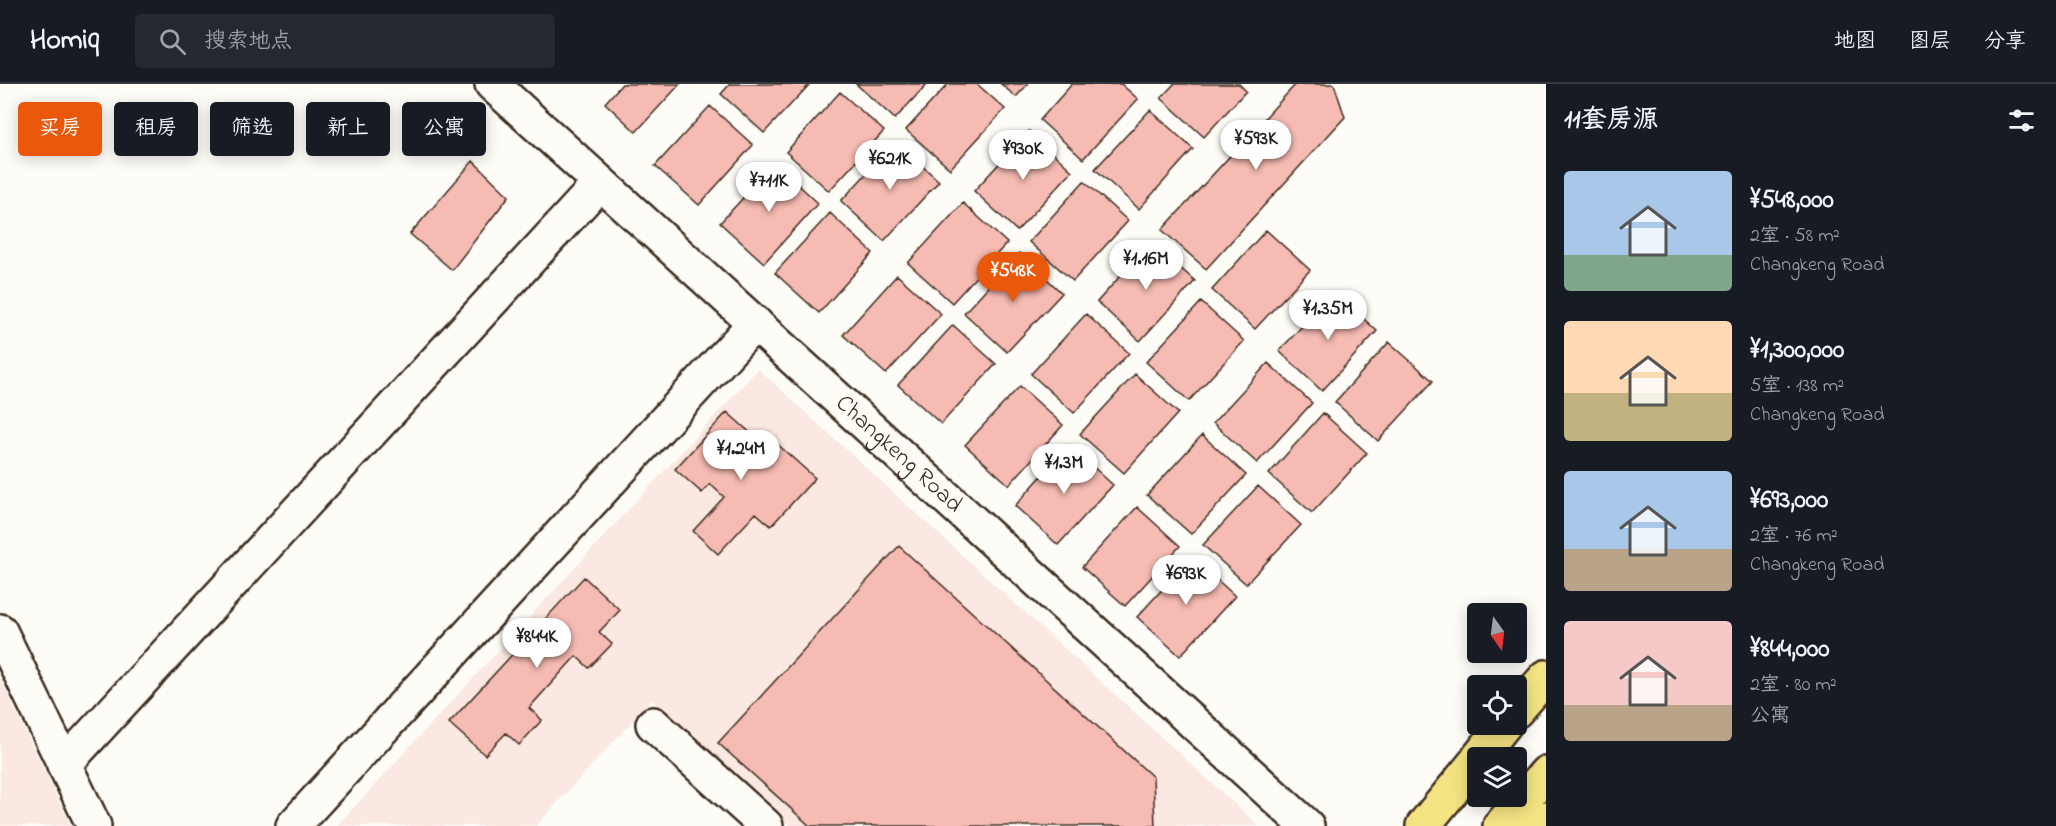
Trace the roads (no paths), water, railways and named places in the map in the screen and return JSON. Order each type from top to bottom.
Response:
[{"type":"main road","points":[[1527,699],[1546,677]]},
{"type":"main road","points":[[1487,747],[1496,735]]},
{"type":"main road","points":[[1423,826],[1467,772]]},
{"type":"main road","points":[[1500,826],[1546,773]]},
{"type":"main road","points":[[1536,826],[1546,818]]},
{"type":"street","name":"Changkeng Road","points":[[492,84],[1307,826]]},
{"type":"street","points":[[64,765],[600,183]]},
{"type":"street","points":[[293,826],[755,323]]},
{"type":"street","points":[[0,631],[94,826]]},
{"type":"street","points":[[653,723],[766,826]]}]
